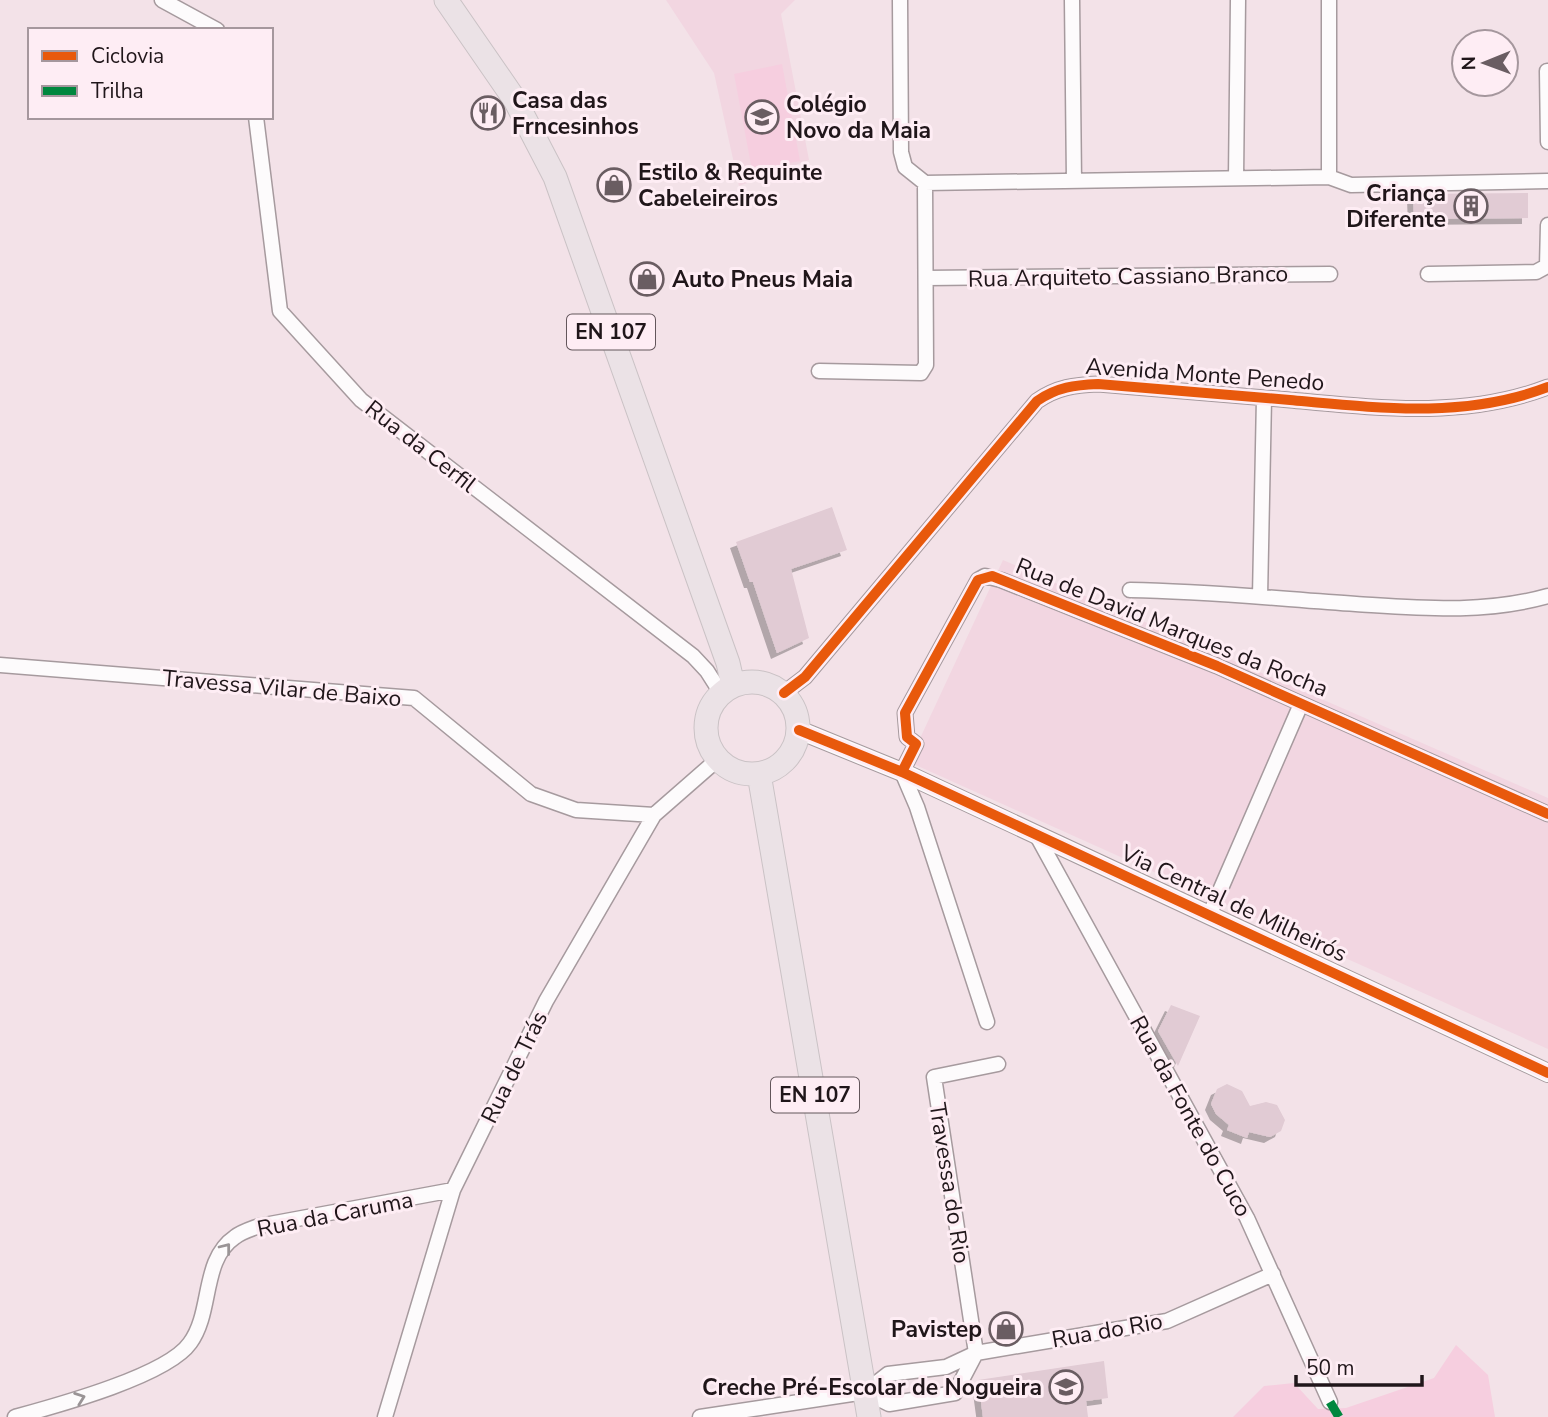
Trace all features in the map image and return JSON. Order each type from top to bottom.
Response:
[{"type":"main road","name":"EN 107","points":[[446,0],[514,100],[555,177],[724,651],[727,689]]},
{"type":"main road","points":[[754,681],[775,687],[784,693],[795,710],[799,730],[791,754],[782,764],[759,774],[737,771],[718,759],[706,731],[709,710],[727,689],[754,681]]},
{"type":"main road","name":"EN 107","points":[[759,774],[869,1417]]},
{"type":"street","points":[[162,0],[213,28]]},
{"type":"street","points":[[900,0],[901,152],[905,167],[925,183],[1329,177],[1351,185],[1548,181]]},
{"type":"street","points":[[1072,0],[1074,181]]},
{"type":"street","points":[[1236,178],[1238,0]]},
{"type":"street","points":[[1329,0],[1329,177]]},
{"type":"street","points":[[1547,71],[1548,142]]},
{"type":"street","name":"Rua da Cerfil","points":[[256,119],[280,311],[361,400],[693,656],[727,689]]},
{"type":"street","points":[[819,372],[921,373],[926,365],[925,183]]},
{"type":"street","points":[[1428,274],[1536,272],[1547,265],[1548,225]]},
{"type":"street","name":"Rua Arquiteto Cassiano Branco","points":[[927,278],[1330,274]]},
{"type":"street","name":"Avenida Monte Penedo","points":[[784,693],[805,677],[1037,401],[1053,390],[1098,384],[1394,409],[1459,407],[1511,401],[1548,387]]},
{"type":"street","points":[[1260,597],[1264,398]]},
{"type":"street","name":"Rua de David Marques da Rocha","points":[[902,772],[916,744],[907,737],[905,713],[978,580],[985,576],[1217,666],[1548,814]]},
{"type":"street","points":[[1130,590],[1433,611],[1497,606],[1548,596]]},
{"type":"street","name":"Travessa Vilar de Baixo","points":[[0,665],[414,698],[531,794],[576,810],[654,815]]},
{"type":"street","points":[[1209,916],[1301,704]]},
{"type":"street","name":"Via Central de Milheirós","points":[[799,730],[902,772],[1548,1073]]},
{"type":"street","name":"Rua de Trás","points":[[385,1417],[453,1190],[547,1001],[654,815],[718,759]]},
{"type":"street","points":[[902,772],[917,807],[987,1022]]},
{"type":"street","name":"Rua da Fonte do Cuco","points":[[1037,836],[1247,1218],[1330,1402]]},
{"type":"street","name":"Travessa do Rio","points":[[976,1353],[934,1077],[998,1064]]},
{"type":"street","name":"Rua da Caruma","points":[[15,1417],[75,1400],[174,1358],[189,1345],[201,1325],[220,1251],[235,1237],[259,1226],[453,1190]]},
{"type":"street","name":"Rua do Rio","points":[[699,1417],[865,1392],[888,1374],[946,1367],[976,1353],[1167,1321],[1273,1274]]},
{"type":"street","name":"Rua do Rio","points":[[865,1392],[889,1404],[955,1393],[976,1353]]},
{"type":"shaded area","name":"Colégio Novo da Maia","points":[[666,0],[795,0],[781,14],[809,160],[739,186],[714,73]]},
{"type":"shaded area","points":[[782,64],[800,161],[752,170],[734,74]]},
{"type":"shaded area","points":[[1003,560],[1548,798],[1548,1049],[909,762]]},
{"type":"shaded area","points":[[1456,1345],[1488,1375],[1495,1417],[1233,1417],[1264,1386],[1294,1383],[1318,1409],[1346,1408],[1434,1378]]},
{"type":"building","name":"Criança Diferente","points":[[1528,193],[1528,218],[1414,219],[1413,194]]},
{"type":"building","points":[[832,507],[847,550],[791,569],[809,638],[777,653],[736,542]]},
{"type":"building","points":[[1171,1005],[1200,1016],[1178,1066],[1158,1031]]},
{"type":"building","points":[[1227,1084],[1242,1091],[1250,1106],[1266,1102],[1277,1105],[1285,1120],[1281,1131],[1270,1137],[1249,1132],[1247,1138],[1227,1130],[1229,1125],[1216,1114],[1211,1104],[1217,1089]]},
{"type":"building","points":[[1104,1361],[1108,1398],[1086,1401],[1088,1417],[983,1417],[978,1380]]},
{"type":"marked path","points":[[1330,1402],[1339,1417]]},
{"type":"cycle path","points":[[784,693],[805,677],[1037,401],[1059,390],[1098,384],[1355,406],[1420,408],[1485,404],[1548,387]]},
{"type":"cycle path","points":[[902,772],[916,744],[907,737],[905,713],[978,580],[992,576],[1217,666],[1548,814]]},
{"type":"cycle path","points":[[799,730],[902,772],[1548,1073]]},
{"type":"place","name":"Casa das Frncesinhos","points":[[488,113]]},
{"type":"place","name":"Colégio Novo da Maia","points":[[762,117]]},
{"type":"place","name":"Estilo & Requinte Cabeleireiros","points":[[614,185]]},
{"type":"place","name":"Criança Diferente","points":[[1471,206]]},
{"type":"place","name":"Auto Pneus Maia","points":[[647,279]]},
{"type":"place","name":"Pavistep","points":[[1006,1329]]},
{"type":"place","name":"Creche Pré-Escolar de Nogueira","points":[[1066,1387]]}]
